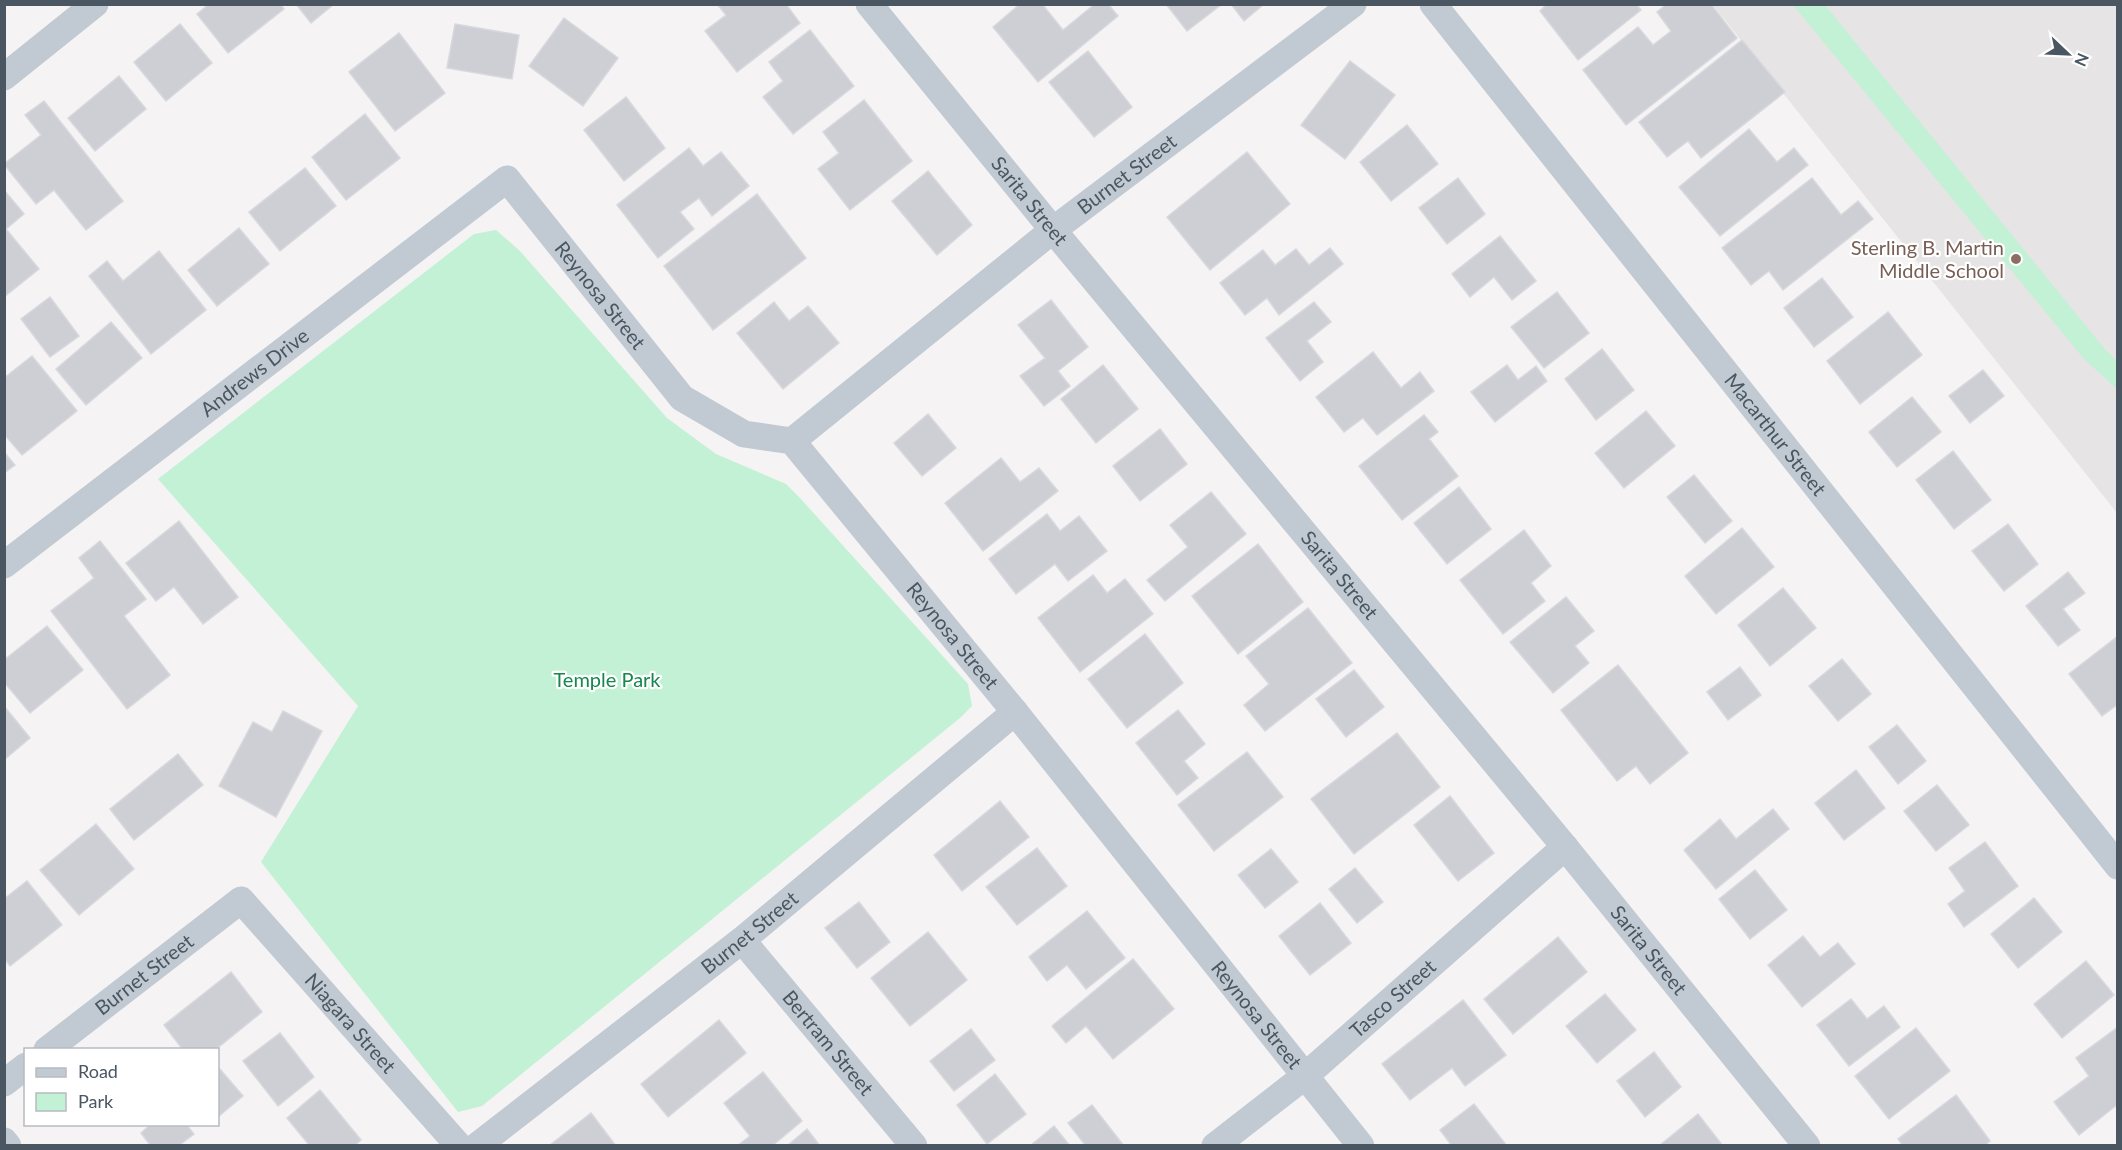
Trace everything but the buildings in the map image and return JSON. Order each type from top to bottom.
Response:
[{"type":"street","points":[[4,77],[95,4]]},
{"type":"street","name":"Sarita Street","points":[[869,4],[1053,230],[1565,847],[1807,1146]]},
{"type":"street","name":"Burnet Street","points":[[792,441],[1053,230],[1353,4]]},
{"type":"street","name":"Macarthur Street","points":[[1433,4],[2118,866]]},
{"type":"street","name":"Reynosa Street","points":[[507,179],[682,398],[744,434],[792,441],[1015,712],[1361,1146]]},
{"type":"street","name":"Andrews Drive","points":[[4,566],[507,179]]},
{"type":"street","name":"Burnet Street","points":[[477,1146],[742,940],[1015,712]]},
{"type":"street","name":"Tasco Street","points":[[1215,1146],[1305,1076],[1565,847]]},
{"type":"street","name":"Burnet Street","points":[[50,1048],[241,900]]},
{"type":"street","name":"Niagara Street","points":[[241,900],[459,1146]]},
{"type":"street","name":"Bertram Street","points":[[742,940],[914,1146]]},
{"type":"street","points":[[4,1083],[24,1068]]},
{"type":"street","points":[[4,1142],[8,1146]]},
{"type":"shaded area","name":"Sterling B. Martin Middle School","points":[[1713,5],[2117,5],[2117,513]]},
{"type":"green space","points":[[1793,5],[1825,5],[2104,348],[2117,361],[2117,389],[2084,359]]},
{"type":"green space","name":"Temple Park","points":[[496,230],[519,250],[667,418],[716,454],[786,484],[800,498],[968,684],[972,706],[482,1106],[458,1112],[261,862],[358,706],[158,479],[474,234]]},
{"type":"place","name":"Sterling B. Martin Middle School","points":[[2016,259]]}]
